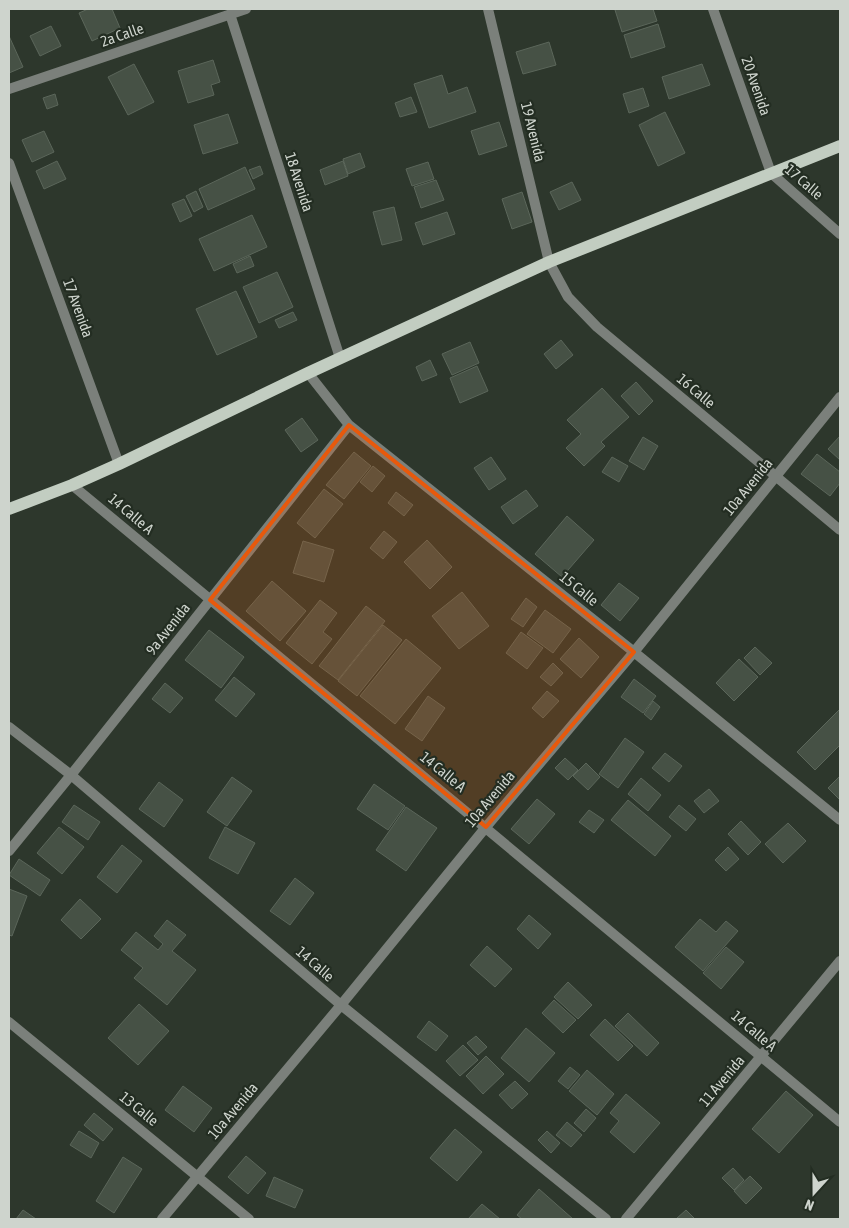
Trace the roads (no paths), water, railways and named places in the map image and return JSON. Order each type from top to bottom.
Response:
[{"type":"main road","points":[[9,509],[72,485],[119,464],[308,373],[549,262],[840,146]]},
{"type":"street","name":"2a Calle","points":[[9,89],[246,9]]},
{"type":"street","name":"19 Avenida","points":[[488,9],[549,262]]},
{"type":"street","name":"20 Avenida","points":[[712,9],[771,173]]},
{"type":"street","name":"18 Avenida","points":[[230,14],[340,358]]},
{"type":"street","name":"17 Avenida","points":[[9,163],[119,464]]},
{"type":"street","name":"17 Calle","points":[[771,173],[840,234]]},
{"type":"street","name":"16 Calle","points":[[549,262],[568,297],[597,327],[840,530]]},
{"type":"street","name":"15 Calle","points":[[308,373],[349,425],[634,652],[840,820]]},
{"type":"street","name":"10a Avenida","points":[[162,1219],[341,1005],[486,827],[634,652],[840,397]]},
{"type":"street","name":"9a Avenida","points":[[9,851],[72,775],[349,425]]},
{"type":"street","name":"14 Calle A","points":[[72,485],[840,1122]]},
{"type":"street","name":"14 Calle","points":[[9,727],[72,775],[341,1005],[606,1219]]},
{"type":"street","name":"11 Avenida","points":[[626,1219],[840,961]]},
{"type":"street","name":"13 Calle","points":[[9,1022],[249,1219]]}]
